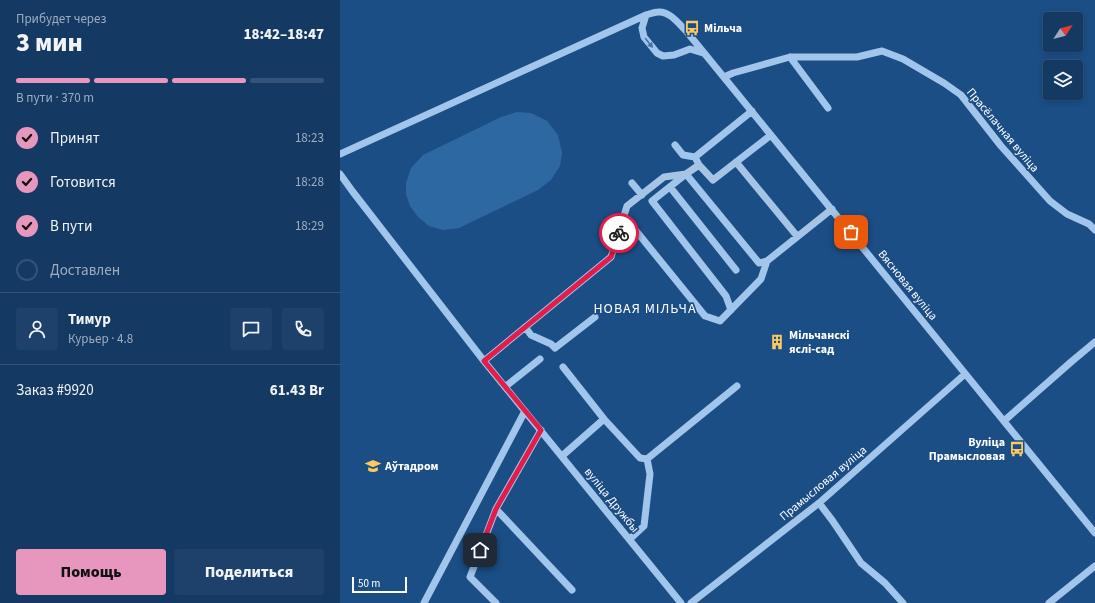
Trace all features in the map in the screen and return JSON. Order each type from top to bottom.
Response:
[{"type":"street","name":"Вясновая вуліца","points":[[646,15],[663,12],[669,15],[687,32],[1095,532]]},
{"type":"street","points":[[646,15],[642,28],[644,37],[657,53],[663,56],[674,55],[690,49],[704,53]]},
{"type":"street","points":[[340,154],[646,15]]},
{"type":"street","name":"Прасёлачная вуліца","points":[[724,77],[733,73],[790,57],[857,57],[882,51],[903,59],[944,83],[961,95],[1001,146],[1050,200],[1067,214],[1089,224],[1095,230]]},
{"type":"street","points":[[790,57],[828,108]]},
{"type":"street","points":[[675,145],[683,155],[695,157],[752,111]]},
{"type":"street","points":[[695,157],[699,165],[713,180],[771,135]]},
{"type":"street","points":[[736,162],[797,236]]},
{"type":"street","points":[[699,165],[652,201],[726,296],[731,310]]},
{"type":"street","name":"вуліца Дружбы","points":[[340,174],[484,361],[681,603]]},
{"type":"street","points":[[686,174],[759,263],[767,261],[832,209]]},
{"type":"street","points":[[484,361],[611,257],[627,206],[664,177],[686,174]]},
{"type":"street","points":[[632,183],[642,195]]},
{"type":"street","points":[[670,187],[736,270]]},
{"type":"street","points":[[624,216],[705,316],[720,321],[761,279],[767,261]]},
{"type":"street","points":[[525,327],[531,335],[551,344],[555,348],[595,317]]},
{"type":"street","points":[[1004,421],[1095,342]]},
{"type":"street","points":[[505,387],[540,359]]},
{"type":"street","points":[[563,367],[604,419],[640,458],[647,459],[737,386]]},
{"type":"street","name":"Прамысловая вуліца","points":[[690,603],[819,503],[965,374]]},
{"type":"street","points":[[424,603],[525,411]]},
{"type":"street","points":[[562,456],[604,419]]},
{"type":"street","points":[[496,603],[470,576],[496,509],[541,430]]},
{"type":"street","points":[[630,539],[644,526],[650,474],[647,459]]},
{"type":"street","points":[[819,503],[862,563],[885,583],[903,603]]},
{"type":"street","points":[[496,509],[572,590]]},
{"type":"street","points":[[1049,603],[1095,566]]},
{"type":"shaded area","points":[[517,112],[531,113],[547,121],[558,135],[562,153],[560,166],[551,180],[538,190],[459,228],[443,230],[429,226],[418,217],[410,206],[406,194],[406,183],[411,168],[423,155],[501,117]]},
{"type":"way so far","points":[[619,233],[627,206],[664,177],[686,174],[699,165],[713,180],[736,162],[797,236],[832,209],[851,232]]},
{"type":"place","name":"Мільча","points":[[692,28]]},
{"type":"place","name":"Мільчанскі яслі-сад","points":[[777,342]]},
{"type":"place","name":"Вуліца Прамысловая","points":[[1017,449]]},
{"type":"place","name":"Аўтадром","points":[[373,466]]},
{"type":"district","name":"НОВАЯ МІЛЬЧА","points":[[645,308]]},
{"type":"route","points":[[480,550],[496,509],[541,430],[484,361],[611,257],[619,233]]}]
